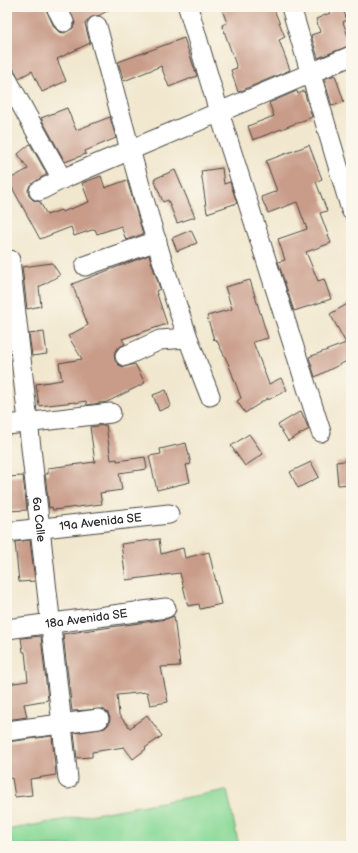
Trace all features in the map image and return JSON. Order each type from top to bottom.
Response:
[{"type":"street","points":[[188,7],[219,112],[321,432]]},
{"type":"street","points":[[291,7],[351,210]]},
{"type":"street","points":[[97,26],[130,150],[157,241],[187,338],[210,396]]},
{"type":"street","points":[[39,191],[62,179],[351,56]]},
{"type":"street","points":[[7,79],[62,179]]},
{"type":"street","points":[[85,266],[157,241]]},
{"type":"street","name":"6a Calle","points":[[10,260],[12,321],[28,423],[68,780]]},
{"type":"street","points":[[125,356],[160,340],[187,338]]},
{"type":"street","points":[[7,425],[111,413]]},
{"type":"street","name":"19a Avenida SE","points":[[7,532],[169,514]]},
{"type":"street","name":"18a Avenida SE","points":[[7,629],[166,608]]},
{"type":"street","points":[[7,731],[99,719]]},
{"type":"green space","points":[[227,790],[239,846],[7,846],[7,830]]},
{"type":"building","points":[[7,7],[45,7],[54,27],[59,32],[64,33],[73,28],[75,23],[68,7],[114,7],[100,15],[90,18],[85,24],[90,43],[57,59],[66,81],[42,92],[32,71],[19,78],[7,57]]},
{"type":"building","points":[[221,7],[273,7],[285,37],[279,40],[290,70],[238,92],[231,70],[237,68],[222,25],[227,23]]},
{"type":"building","points":[[328,7],[342,7],[347,20],[343,22],[351,45],[318,58],[311,35],[320,32],[316,19],[330,13]]},
{"type":"building","points":[[184,38],[197,76],[169,87],[161,66],[124,81],[118,62]]},
{"type":"building","points":[[335,75],[344,102],[332,106],[324,79]]},
{"type":"building","points":[[297,91],[298,94],[304,91],[312,117],[253,140],[248,126],[274,116],[269,103]]},
{"type":"building","points":[[67,108],[76,130],[110,117],[116,138],[85,151],[86,154],[65,162],[41,118]]},
{"type":"building","points":[[30,144],[47,174],[30,185],[28,190],[29,196],[33,200],[40,202],[47,215],[61,210],[62,212],[89,202],[82,183],[101,176],[105,188],[127,180],[143,234],[126,240],[121,226],[97,234],[95,229],[74,236],[71,227],[40,239],[8,180],[28,169],[18,154]]},
{"type":"building","points":[[309,145],[322,179],[316,182],[327,211],[320,213],[331,243],[306,252],[318,281],[324,279],[331,299],[294,311],[278,262],[285,260],[278,239],[307,229],[297,202],[268,213],[261,197],[277,191],[266,161]]},
{"type":"building","points":[[222,168],[224,184],[230,182],[237,203],[207,213],[201,171]]},
{"type":"building","points":[[175,170],[195,217],[177,223],[168,200],[163,202],[154,179]]},
{"type":"building","points":[[191,230],[197,243],[177,251],[172,238]]},
{"type":"building","points":[[149,255],[160,289],[156,291],[167,324],[122,339],[125,344],[116,349],[114,355],[115,361],[119,365],[124,367],[135,364],[145,383],[107,402],[87,405],[86,401],[39,406],[36,384],[62,380],[59,363],[82,359],[68,336],[88,325],[72,284]]},
{"type":"building","points":[[52,263],[60,275],[39,287],[41,306],[27,309],[22,267]]},
{"type":"building","points":[[250,280],[268,338],[253,342],[269,384],[281,378],[287,390],[268,400],[268,398],[245,413],[237,401],[241,398],[228,363],[216,339],[214,340],[207,316],[232,309],[225,287]]},
{"type":"building","points":[[351,302],[351,359],[315,377],[309,357],[346,343],[330,314]]},
{"type":"building","points":[[44,332],[47,354],[32,356],[29,334]]},
{"type":"building","points":[[166,390],[171,406],[159,411],[153,395]]},
{"type":"building","points":[[301,411],[309,429],[288,441],[278,425]]},
{"type":"building","points":[[106,425],[111,460],[117,459],[117,461],[145,457],[147,469],[119,473],[122,490],[100,493],[102,504],[53,510],[52,507],[49,508],[45,474],[48,474],[48,468],[95,462],[90,427]]},
{"type":"building","points":[[249,434],[263,454],[245,466],[231,446]]},
{"type":"building","points":[[186,443],[191,464],[186,465],[190,482],[157,490],[149,456],[161,454],[160,449]]},
{"type":"building","points":[[351,460],[351,484],[338,485],[336,462]]},
{"type":"building","points":[[311,462],[319,477],[298,488],[290,472]]},
{"type":"building","points":[[23,476],[27,510],[7,511],[7,477]]},
{"type":"building","points":[[159,539],[161,554],[183,548],[185,558],[209,552],[221,604],[200,609],[199,604],[188,606],[180,573],[126,580],[121,544]]},
{"type":"building","points":[[30,540],[35,581],[19,582],[15,542]]},
{"type":"building","points":[[174,616],[180,666],[161,667],[168,702],[150,705],[147,692],[117,695],[119,715],[130,728],[147,715],[162,736],[133,759],[124,747],[92,752],[92,757],[77,758],[74,733],[105,728],[109,724],[110,718],[108,713],[103,709],[72,711],[63,634],[167,619]]},
{"type":"building","points":[[41,636],[48,700],[24,704],[27,717],[7,720],[7,684],[28,681],[25,652],[23,652],[21,638]]},
{"type":"building","points":[[52,736],[56,775],[30,779],[32,795],[15,797],[12,778],[7,779],[7,742]]}]
